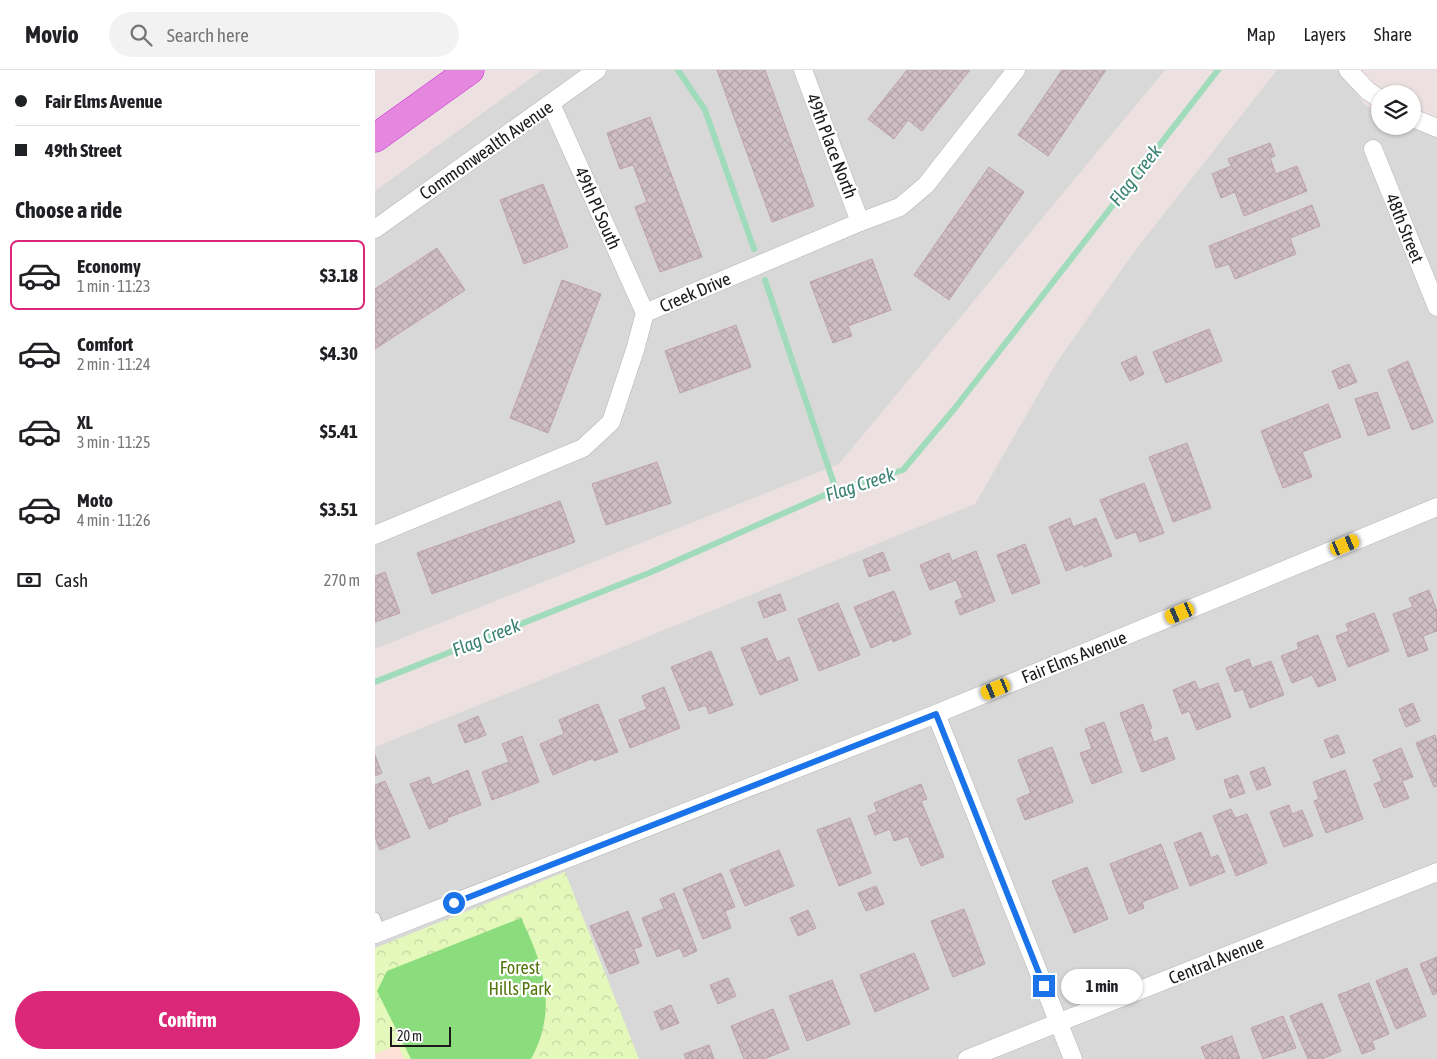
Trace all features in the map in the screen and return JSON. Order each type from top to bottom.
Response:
[{"type":"highway","points":[[375,138],[470,70]]},
{"type":"street","name":"Commonwealth Avenue","points":[[375,229],[597,70]]},
{"type":"street","name":"49th Place North","points":[[803,70],[860,222]]},
{"type":"street","name":"Creek Drive","points":[[375,534],[583,448],[611,422],[635,350],[645,312],[900,207],[925,185],[1016,70]]},
{"type":"street","points":[[1348,70],[1371,93]]},
{"type":"street","name":"49th Pl South","points":[[551,104],[645,312]]},
{"type":"street","points":[[1421,121],[1437,128]]},
{"type":"street","name":"48th Street","points":[[1373,149],[1437,307]]},
{"type":"street","name":"Fair Elms Avenue","points":[[377,928],[936,714],[1437,507]]},
{"type":"street","points":[[936,714],[1073,1059]]},
{"type":"street","name":"Central Avenue","points":[[967,1059],[1437,872]]},
{"type":"shaded area","points":[[542,70],[1165,70],[839,464],[375,649],[375,191]]},
{"type":"shaded area","points":[[1277,70],[1340,70],[1365,105],[1371,108],[1371,135],[1421,135],[1421,131],[1437,138],[1437,1059],[375,1059],[375,747],[975,504],[1057,362],[1134,252]]},
{"type":"shaded area","points":[[398,1045],[404,1059],[375,1059],[375,1054]]},
{"type":"green space","name":"Forest Hills Park","points":[[565,872],[639,1059],[404,1059],[398,1045],[375,1054],[375,948]]},
{"type":"green space","points":[[521,918],[536,953],[545,988],[544,1023],[531,1059],[411,1059],[377,991],[387,971]]},
{"type":"building","points":[[717,70],[765,70],[814,206],[772,222]]},
{"type":"building","points":[[907,70],[970,70],[922,131],[908,120],[894,139],[868,119]]},
{"type":"building","points":[[1062,70],[1106,70],[1048,156],[1018,135]]},
{"type":"building","points":[[650,117],[702,257],[660,272],[635,207],[647,202],[633,165],[620,169],[607,133]]},
{"type":"building","points":[[1270,143],[1275,156],[1270,158],[1276,174],[1297,166],[1307,191],[1244,216],[1235,192],[1221,198],[1212,174],[1231,166],[1228,159]]},
{"type":"building","points":[[989,167],[1024,192],[949,300],[914,275]]},
{"type":"building","points":[[543,184],[568,247],[524,264],[500,200]]},
{"type":"building","points":[[1312,205],[1320,226],[1290,238],[1296,254],[1235,279],[1229,264],[1216,268],[1209,246]]},
{"type":"building","points":[[437,248],[465,290],[375,349],[375,289]]},
{"type":"building","points":[[872,259],[891,310],[848,326],[852,336],[833,343],[810,282]]},
{"type":"building","points":[[562,280],[601,294],[548,433],[510,418]]},
{"type":"building","points":[[736,325],[751,367],[680,393],[665,351]]},
{"type":"building","points":[[1209,329],[1222,361],[1166,383],[1153,352]]},
{"type":"building","points":[[1136,356],[1144,374],[1130,381],[1121,363]]},
{"type":"building","points":[[1408,361],[1433,422],[1412,430],[1388,370]]},
{"type":"building","points":[[1349,364],[1357,382],[1339,389],[1332,371]]},
{"type":"building","points":[[1377,392],[1390,428],[1368,436],[1355,399]]},
{"type":"building","points":[[1328,404],[1341,437],[1302,452],[1312,477],[1283,488],[1261,431]]},
{"type":"building","points":[[1187,443],[1211,508],[1173,522],[1149,457]]},
{"type":"building","points":[[657,462],[671,503],[606,525],[592,484]]},
{"type":"building","points":[[1144,483],[1164,533],[1140,542],[1136,532],[1116,539],[1100,500]]},
{"type":"building","points":[[560,501],[575,542],[432,594],[417,553]]},
{"type":"building","points":[[1070,518],[1073,527],[1096,518],[1112,556],[1084,567],[1083,564],[1066,571],[1049,527]]},
{"type":"building","points":[[1025,544],[1040,583],[1012,594],[997,555]]},
{"type":"building","points":[[976,551],[995,601],[960,615],[955,601],[963,598],[956,580],[930,590],[920,565],[949,553],[952,561]]},
{"type":"building","points":[[883,552],[890,570],[869,577],[863,560]]},
{"type":"building","points":[[385,572],[400,613],[375,622],[375,576]]},
{"type":"building","points":[[1429,590],[1437,611],[1437,631],[1423,636],[1428,650],[1408,657],[1393,614],[1413,607],[1409,598]]},
{"type":"building","points":[[894,591],[911,634],[893,642],[892,639],[871,648],[854,607]]},
{"type":"building","points":[[780,594],[786,610],[764,618],[758,602]]},
{"type":"building","points":[[838,603],[860,655],[819,671],[798,619]]},
{"type":"building","points":[[1374,613],[1389,651],[1348,667],[1336,636],[1349,631],[1346,624]]},
{"type":"building","points":[[1318,635],[1336,680],[1318,687],[1312,675],[1292,683],[1281,656],[1299,649],[1297,643]]},
{"type":"building","points":[[767,638],[777,662],[789,657],[798,680],[760,695],[741,648]]},
{"type":"building","points":[[711,651],[733,705],[709,714],[706,705],[689,711],[671,667]]},
{"type":"building","points":[[1249,659],[1252,668],[1271,661],[1284,695],[1250,708],[1243,689],[1235,692],[1226,668]]},
{"type":"building","points":[[1195,681],[1199,690],[1218,683],[1231,717],[1197,730],[1189,711],[1182,714],[1173,690]]},
{"type":"building","points":[[664,687],[680,728],[630,748],[619,720],[647,709],[642,696]]},
{"type":"building","points":[[1413,703],[1420,721],[1406,727],[1399,709]]},
{"type":"building","points":[[598,704],[618,752],[594,761],[593,758],[553,775],[540,744],[564,734],[559,720]]},
{"type":"building","points":[[1143,704],[1152,728],[1149,729],[1154,742],[1167,737],[1175,759],[1142,772],[1120,713]]},
{"type":"building","points":[[478,716],[486,735],[465,743],[458,725]]},
{"type":"building","points":[[1104,722],[1122,772],[1092,784],[1080,753],[1092,749],[1085,729]]},
{"type":"building","points":[[1338,735],[1345,753],[1331,758],[1324,740]]},
{"type":"building","points":[[1435,735],[1437,741],[1437,786],[1434,787],[1416,743]]},
{"type":"building","points":[[522,736],[539,782],[492,800],[482,772],[509,762],[502,744]]},
{"type":"building","points":[[1052,747],[1073,802],[1025,820],[1017,799],[1031,793],[1018,760]]},
{"type":"building","points":[[1401,748],[1413,777],[1402,781],[1409,798],[1384,808],[1374,784],[1382,781],[1373,760]]},
{"type":"building","points":[[375,755],[382,773],[375,776]]},
{"type":"building","points":[[1264,767],[1271,785],[1257,790],[1250,772]]},
{"type":"building","points":[[468,770],[481,805],[447,818],[448,821],[429,829],[410,784],[429,777],[432,785]]},
{"type":"building","points":[[1345,770],[1363,819],[1326,833],[1314,801],[1319,799],[1313,782]]},
{"type":"building","points":[[1238,775],[1245,793],[1230,798],[1224,780]]},
{"type":"building","points":[[385,781],[410,837],[380,850],[375,838],[375,785]]},
{"type":"building","points":[[921,784],[927,799],[921,801],[944,857],[921,866],[908,836],[894,841],[890,829],[875,835],[868,816],[877,812],[874,803]]},
{"type":"building","points":[[1289,805],[1292,814],[1302,810],[1313,836],[1284,847],[1270,812]]},
{"type":"building","points":[[1231,809],[1235,818],[1247,814],[1267,863],[1236,876],[1213,816]]},
{"type":"building","points":[[850,818],[871,873],[839,886],[817,830]]},
{"type":"building","points":[[1201,832],[1211,858],[1218,855],[1225,872],[1190,886],[1174,843]]},
{"type":"building","points":[[1161,844],[1178,888],[1142,902],[1144,908],[1129,914],[1110,864]]},
{"type":"building","points":[[779,850],[794,886],[745,906],[730,870]]},
{"type":"building","points":[[1087,867],[1108,919],[1074,933],[1052,881]]},
{"type":"building","points":[[721,873],[735,907],[725,911],[731,928],[703,939],[683,889]]},
{"type":"building","points":[[876,886],[884,904],[866,911],[858,893]]},
{"type":"building","points":[[674,893],[697,951],[684,957],[680,948],[657,957],[642,918],[664,909],[660,899]]},
{"type":"building","points":[[964,909],[985,964],[953,977],[931,921]]},
{"type":"building","points":[[808,910],[816,928],[798,936],[790,918]]},
{"type":"building","points":[[628,911],[642,946],[634,949],[639,963],[610,974],[590,926]]},
{"type":"building","points":[[914,953],[929,989],[875,1012],[860,975]]},
{"type":"building","points":[[1437,957],[1437,993],[1433,995],[1420,964]]},
{"type":"building","points":[[1407,968],[1426,1016],[1396,1029],[1376,981]]},
{"type":"building","points":[[728,978],[736,996],[718,1004],[710,985]]},
{"type":"building","points":[[832,980],[850,1024],[807,1041],[789,996]]},
{"type":"building","points":[[1369,983],[1389,1034],[1372,1041],[1375,1049],[1362,1054],[1338,995]]},
{"type":"building","points":[[1322,1003],[1341,1051],[1322,1059],[1308,1059],[1290,1016]]},
{"type":"building","points":[[671,1005],[679,1023],[661,1030],[654,1012]]},
{"type":"building","points":[[773,1009],[789,1049],[764,1059],[744,1059],[731,1026]]},
{"type":"building","points":[[1283,1016],[1296,1048],[1263,1059],[1251,1028]]},
{"type":"building","points":[[1232,1036],[1240,1059],[1206,1059],[1201,1047]]},
{"type":"building","points":[[709,1045],[714,1059],[686,1059],[684,1054]]},
{"type":"waterway","points":[[678,70],[705,110],[754,249]]},
{"type":"waterway","name":"Flag Creek","points":[[375,682],[649,573],[836,490],[903,470],[955,408],[1218,70]]},
{"type":"waterway","points":[[765,280],[836,490]]},
{"type":"route","points":[[454,903],[936,714],[1044,986]]}]
